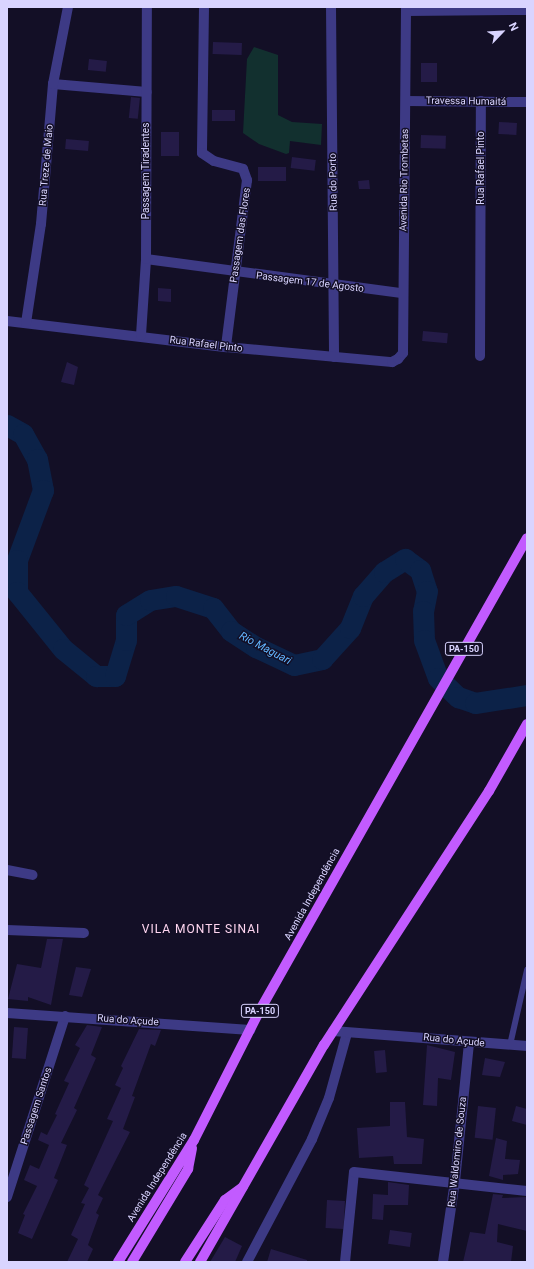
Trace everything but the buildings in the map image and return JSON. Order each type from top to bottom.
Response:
[{"type":"main road","name":"Avenida Independência","points":[[118,1262],[194,1140],[250,1030],[401,759],[527,538]]},
{"type":"main road","points":[[200,1262],[247,1184],[333,1031],[489,791],[527,724]]},
{"type":"main road","points":[[132,1262],[188,1169],[194,1140]]},
{"type":"main road","points":[[185,1262],[225,1200],[247,1184]]},
{"type":"street","name":"Rua Treze de Maio","points":[[26,323],[41,224],[53,84],[68,7]]},
{"type":"street","name":"Passagem Tiradentes","points":[[141,335],[146,259],[147,7]]},
{"type":"street","name":"Passagem das Flores","points":[[204,7],[202,153],[214,161],[243,169],[247,180],[234,272],[226,347]]},
{"type":"street","name":"Rua do Porto","points":[[331,7],[334,357]]},
{"type":"street","points":[[406,9],[527,10]]},
{"type":"street","name":"Avenida Rio Trombetas","points":[[403,353],[402,294],[406,101],[406,9]]},
{"type":"street","points":[[53,84],[147,92]]},
{"type":"street","name":"Travessa Humaitá","points":[[406,101],[527,102]]},
{"type":"street","name":"Rua Rafael Pinto","points":[[480,356],[481,101]]},
{"type":"street","name":"Passagem 17 de Agosto","points":[[146,259],[334,286],[402,294]]},
{"type":"street","name":"Rua Rafael Pinto","points":[[7,321],[141,335],[226,347],[392,362],[403,353]]},
{"type":"street","points":[[7,870],[34,875]]},
{"type":"street","points":[[7,930],[84,933]]},
{"type":"street","name":"Rua do Açude","points":[[7,1014],[64,1016],[250,1030]]},
{"type":"street","name":"Passagem Santos","points":[[7,1197],[64,1016]]},
{"type":"street","name":"Rua do Açude","points":[[333,1031],[469,1043],[527,1046]]},
{"type":"street","points":[[247,1262],[312,1139],[329,1098],[347,1033]]},
{"type":"street","name":"Rua Waldomiro de Souza","points":[[443,1262],[455,1181],[469,1043]]},
{"type":"street","points":[[345,1262],[353,1176],[358,1171],[455,1181],[527,1191]]},
{"type":"lane","points":[[510,1045],[527,970]]},
{"type":"green space","points":[[254,47],[278,55],[278,115],[292,122],[322,124],[321,145],[290,141],[289,153],[286,154],[259,144],[243,133],[247,59]]},
{"type":"waterway","name":"Rio Maguari","points":[[7,425],[23,434],[37,459],[43,490],[17,560],[17,592],[63,649],[96,676],[115,676],[126,640],[126,615],[150,600],[176,596],[213,608],[231,631],[256,647],[294,665],[322,659],[350,628],[363,596],[384,572],[405,559],[420,570],[427,591],[423,611],[424,640],[438,678],[458,697],[475,703],[527,695]]},
{"type":"district","name":"VILA MONTE SINAI","points":[[201,930]]}]
